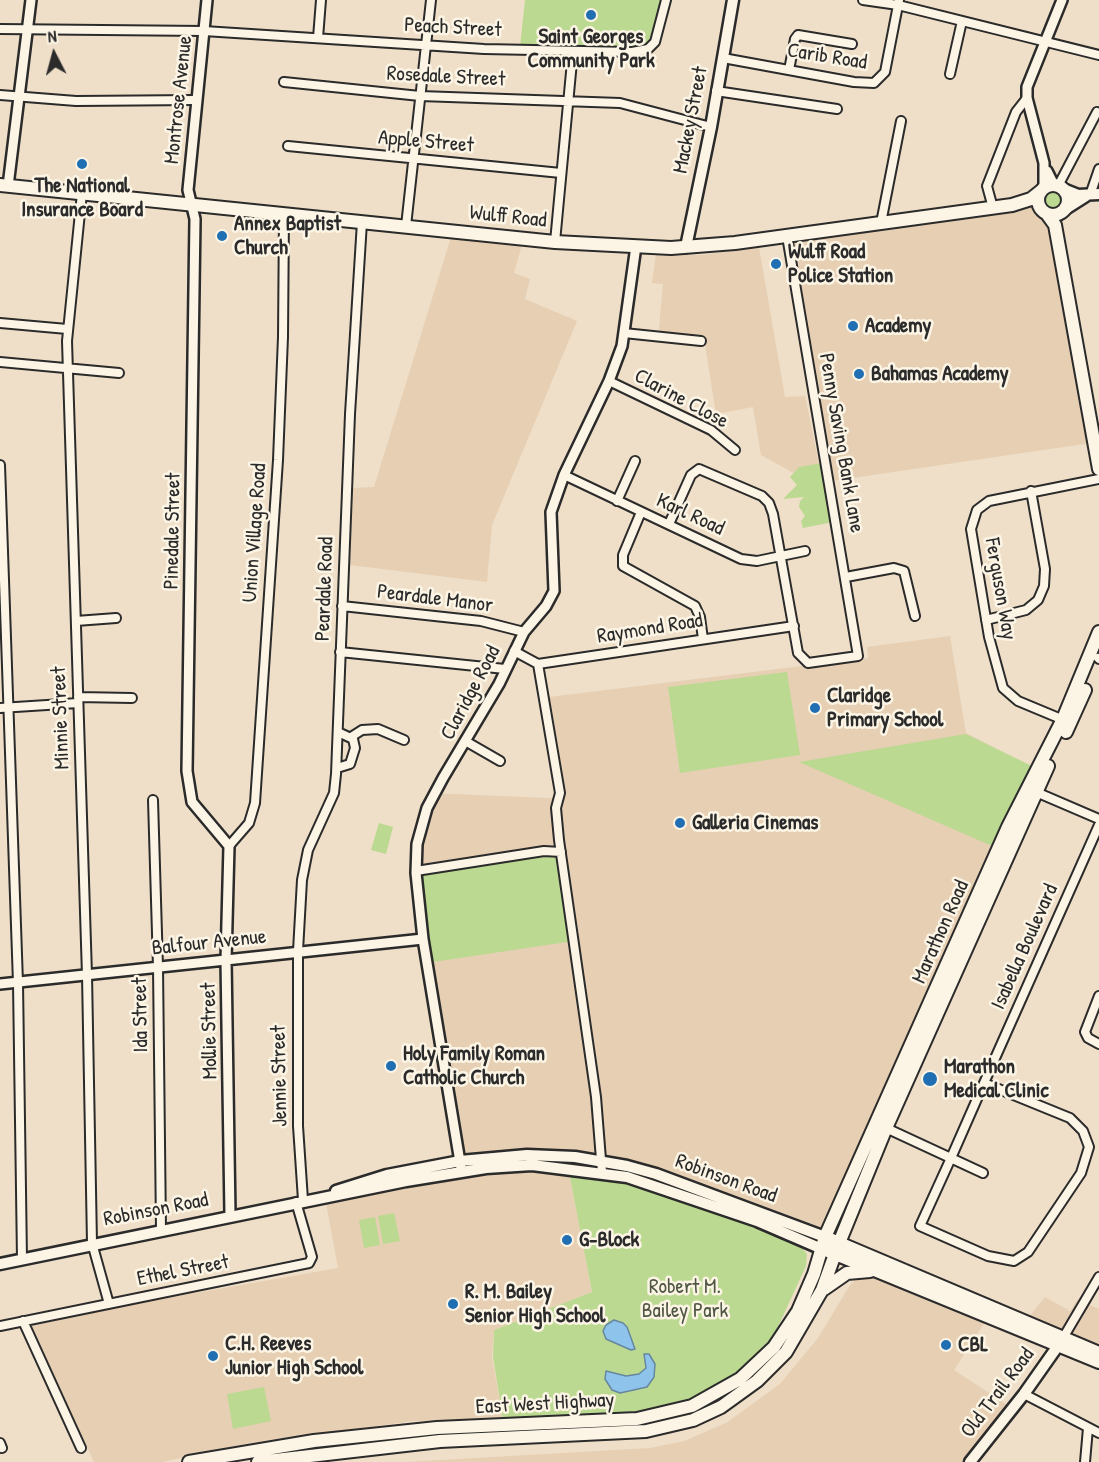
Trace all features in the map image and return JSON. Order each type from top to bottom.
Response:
[{"type":"main road","name":"Mackey Street","points":[[686,247],[711,127],[733,0]]},
{"type":"main road","name":"Wulff Road","points":[[4,185],[555,242],[686,247],[787,236],[1012,205],[1031,199],[1052,188]]},
{"type":"main road","points":[[1052,188],[1073,194],[1094,194]]},
{"type":"main road","points":[[1052,188],[1068,197],[1063,211],[1061,231],[1099,444]]},
{"type":"main road","points":[[1052,188],[1038,201],[1053,219],[1056,228],[1099,469]]},
{"type":"main road","points":[[1046,213],[1063,211],[1076,200],[1094,194]]},
{"type":"main road","name":"Wulff Road","points":[[1012,205],[1030,206],[1046,213]]},
{"type":"main road","name":"Marathon Road","points":[[837,1248],[885,1128],[1036,792],[1066,721],[1099,632]]},
{"type":"main road","name":"Marathon Road","points":[[823,1243],[1008,826],[1099,658]]},
{"type":"main road","name":"Robinson Road","points":[[0,1264],[320,1197],[373,1179],[461,1166],[532,1164],[603,1166],[837,1248],[1060,1342],[1099,1362]]},
{"type":"main road","name":"East West Highway","points":[[189,1462],[305,1443],[437,1428],[637,1419],[692,1406],[740,1379],[774,1347],[798,1311],[823,1243]]},
{"type":"main road","name":"Robinson Road","points":[[837,1248],[886,1275],[1060,1342],[1099,1353]]},
{"type":"main road","name":"East West Highway","points":[[258,1462],[307,1459],[440,1441],[646,1431],[693,1420],[721,1407],[757,1381],[786,1352],[822,1290],[837,1248]]},
{"type":"main road","points":[[822,1290],[837,1277],[856,1271],[886,1275]]},
{"type":"main road","name":"Old Trail Road","points":[[970,1462],[1024,1394],[1060,1342]]},
{"type":"street","points":[[4,185],[21,95],[30,0]]},
{"type":"street","name":"Montrose Avenue","points":[[190,204],[188,190],[207,0]]},
{"type":"street","points":[[318,38],[321,0]]},
{"type":"street","points":[[406,226],[431,0]]},
{"type":"street","name":"Peach Street","points":[[0,28],[204,31],[426,45],[632,52],[648,49],[658,37],[666,0]]},
{"type":"street","points":[[863,0],[898,2],[962,21],[1099,55]]},
{"type":"street","points":[[1052,188],[1026,98],[1027,87],[1062,0]]},
{"type":"street","name":"Carib Road","points":[[723,58],[874,83],[885,72],[898,2]]},
{"type":"street","points":[[950,74],[962,21]]},
{"type":"street","points":[[789,70],[798,35],[852,44]]},
{"type":"street","points":[[555,242],[573,51]]},
{"type":"street","name":"Rosedale Street","points":[[284,82],[420,96],[620,103],[711,127]]},
{"type":"street","points":[[716,91],[837,109]]},
{"type":"street","points":[[0,95],[76,101],[196,100]]},
{"type":"street","points":[[993,208],[987,186],[1016,112],[1026,98]]},
{"type":"street","points":[[1052,188],[1097,112]]},
{"type":"street","points":[[881,223],[901,121]]},
{"type":"street","name":"Apple Street","points":[[288,146],[561,173]]},
{"type":"street","points":[[1094,194],[1099,169]]},
{"type":"street","name":"Minnie Street","points":[[82,193],[67,329],[87,975],[92,1243],[109,1304]]},
{"type":"street","name":"Pinedale Street","points":[[190,204],[195,219],[187,771],[192,802],[229,846]]},
{"type":"street","name":"Union Village Road","points":[[229,846],[249,823],[255,803],[278,460],[284,337],[284,214]]},
{"type":"street","name":"Peardale Road","points":[[297,951],[304,861],[334,793],[337,768],[342,606],[362,222]]},
{"type":"street","name":"Penny Saving Bank Lane","points":[[787,236],[858,656],[808,663],[798,653],[794,626]]},
{"type":"street","name":"Claridge Road","points":[[461,1166],[423,939],[416,871],[417,844],[427,808],[466,742],[524,632],[546,606],[554,591],[551,512],[564,475],[609,381],[624,333],[636,246]]},
{"type":"street","points":[[0,323],[67,329]]},
{"type":"street","points":[[624,333],[701,341]]},
{"type":"street","points":[[0,362],[119,373]]},
{"type":"street","name":"Clarine Close","points":[[609,381],[711,430],[735,450]]},
{"type":"street","points":[[617,501],[635,461]]},
{"type":"street","points":[[0,465],[18,983],[22,1259]]},
{"type":"street","points":[[669,524],[691,475],[694,471],[703,469],[755,492],[769,503],[782,555],[794,626]]},
{"type":"street","name":"Karl Road","points":[[564,475],[741,559],[757,561],[805,551]]},
{"type":"street","name":"Ferguson Way","points":[[1066,721],[1018,701],[1003,688],[986,621],[972,548],[971,529],[974,516],[982,505],[990,501],[1099,479]]},
{"type":"street","points":[[986,621],[1026,610],[1038,600],[1044,586],[1045,569],[1031,491]]},
{"type":"street","points":[[641,512],[623,555],[623,566],[626,570],[695,606],[700,617],[703,639]]},
{"type":"street","points":[[846,577],[894,568],[904,571],[915,616]]},
{"type":"street","name":"Peardale Manor","points":[[342,606],[481,621],[524,632]]},
{"type":"street","points":[[76,621],[116,618]]},
{"type":"street","name":"Raymond Road","points":[[538,664],[794,626]]},
{"type":"street","points":[[514,651],[538,664],[560,800],[556,808],[559,840],[603,1166]]},
{"type":"street","points":[[340,652],[505,669]]},
{"type":"street","points":[[0,708],[78,700],[132,698]]},
{"type":"street","points":[[351,737],[362,730],[378,729],[404,740]]},
{"type":"street","points":[[337,768],[345,768],[352,761],[354,742],[351,737],[338,732]]},
{"type":"street","points":[[466,742],[500,761]]},
{"type":"street","points":[[1036,792],[1099,819]]},
{"type":"street","name":"Ida Street","points":[[153,800],[158,967],[161,1230]]},
{"type":"street","name":"Isabella Boulevard","points":[[984,1083],[1076,1122],[1084,1133],[1089,1148],[1083,1169],[1028,1252],[1021,1258],[1010,1261],[988,1256],[920,1226],[1099,825]]},
{"type":"street","points":[[544,851],[559,840]]},
{"type":"street","name":"Mollie Street","points":[[229,846],[226,960],[230,1215]]},
{"type":"street","points":[[416,871],[544,851],[561,852]]},
{"type":"street","name":"Balfour Avenue","points":[[0,984],[423,939]]},
{"type":"street","name":"Jennie Street","points":[[297,951],[299,1201]]},
{"type":"street","points":[[1099,996],[1085,1032],[1090,1040],[1099,1044]]},
{"type":"street","points":[[885,1128],[983,1173]]},
{"type":"street","name":"Ethel Street","points":[[0,1326],[309,1263],[312,1257],[299,1201]]},
{"type":"street","points":[[1060,1342],[1099,1277]]},
{"type":"street","points":[[23,1321],[81,1448]]},
{"type":"street","points":[[1024,1394],[1099,1433]]},
{"type":"street","points":[[1085,1462],[1088,1428]]},
{"type":"street","points":[[305,1443],[307,1459]]},
{"type":"shaded area","points":[[1051,204],[1091,443],[832,481],[791,240]]},
{"type":"shaded area","points":[[451,237],[522,244],[514,273],[530,279],[525,299],[577,321],[492,525],[487,582],[350,565],[353,488],[374,487]]},
{"type":"shaded area","points":[[759,247],[785,397],[805,396],[819,464],[797,475],[761,455],[753,407],[716,414],[705,344],[658,339],[663,284],[652,283],[656,254],[702,255]]},
{"type":"shaded area","points":[[950,636],[966,733],[1038,770],[828,1230],[691,1179],[615,1157],[539,1150],[453,1159],[419,946],[411,870],[414,832],[429,793],[549,798],[566,795],[549,697],[868,658],[867,647]]},
{"type":"shaded area","points":[[512,1172],[569,1172],[592,1292],[494,1330],[492,1357],[503,1420],[413,1421],[235,1446],[162,1462],[94,1462],[30,1322],[338,1268],[326,1203],[419,1185]]},
{"type":"shaded area","points":[[863,1273],[985,1322],[954,1370],[1009,1406],[964,1462],[406,1462],[650,1448],[684,1441],[726,1423],[780,1384],[818,1338],[850,1285]]},
{"type":"shaded area","points":[[1045,1297],[1070,1311],[1077,1300],[1099,1309],[1099,1346],[1029,1317]]},
{"type":"green space","name":"Saint Georges Community Park","points":[[525,0],[661,0],[653,37],[644,47],[632,49],[520,47]]},
{"type":"green space","points":[[1052,190],[1058,193],[1061,199],[1058,205],[1052,208],[1046,205],[1043,199],[1046,193]]},
{"type":"green space","points":[[822,463],[833,522],[803,528],[801,521],[805,516],[799,507],[804,497],[783,499],[797,485],[790,477],[799,467]]},
{"type":"green space","points":[[787,672],[800,755],[680,773],[668,687]]},
{"type":"green space","points":[[966,734],[1036,768],[999,849],[799,762]]},
{"type":"green space","points":[[379,823],[393,827],[386,854],[371,850]]},
{"type":"green space","points":[[556,853],[574,941],[426,963],[419,873]]},
{"type":"green space","name":"Robert M. Bailey Park","points":[[569,1172],[617,1178],[757,1227],[800,1246],[807,1254],[806,1266],[770,1344],[758,1358],[709,1395],[668,1407],[582,1418],[503,1420],[493,1357],[494,1330],[592,1292]]},
{"type":"green space","points":[[394,1213],[400,1241],[383,1244],[378,1216]]},
{"type":"green space","points":[[375,1217],[380,1245],[364,1248],[359,1220]]},
{"type":"green space","points":[[264,1387],[271,1421],[233,1429],[227,1394]]},
{"type":"water","points":[[614,1320],[627,1327],[635,1349],[631,1350],[606,1339],[603,1331],[606,1325]]},
{"type":"water","points":[[644,1354],[649,1354],[655,1364],[654,1377],[647,1387],[620,1393],[612,1390],[605,1379],[606,1371],[626,1376],[639,1374],[646,1368]]},
{"type":"place","name":"Saint Georges Community Park","points":[[591,15]]},
{"type":"place","name":"The National Insurance Board","points":[[82,164]]},
{"type":"place","name":"Annex Baptist Church","points":[[222,236]]},
{"type":"place","name":"Wulff Road Police Station","points":[[776,264]]},
{"type":"place","name":"Academy","points":[[853,326]]},
{"type":"place","name":"Bahamas Academy","points":[[859,374]]},
{"type":"place","name":"Claridge Primary School","points":[[815,708]]},
{"type":"place","name":"Galleria Cinemas","points":[[680,823]]},
{"type":"place","name":"Holy Family Roman Catholic Church","points":[[391,1066]]},
{"type":"place","name":"Marathon Medical Clinic","points":[[930,1079]]},
{"type":"place","name":"G-Block","points":[[567,1240]]},
{"type":"place","name":"R. M. Bailey Senior High School","points":[[453,1304]]},
{"type":"place","name":"CBL","points":[[946,1345]]},
{"type":"place","name":"C.H. Reeves Junior High School","points":[[213,1356]]}]
